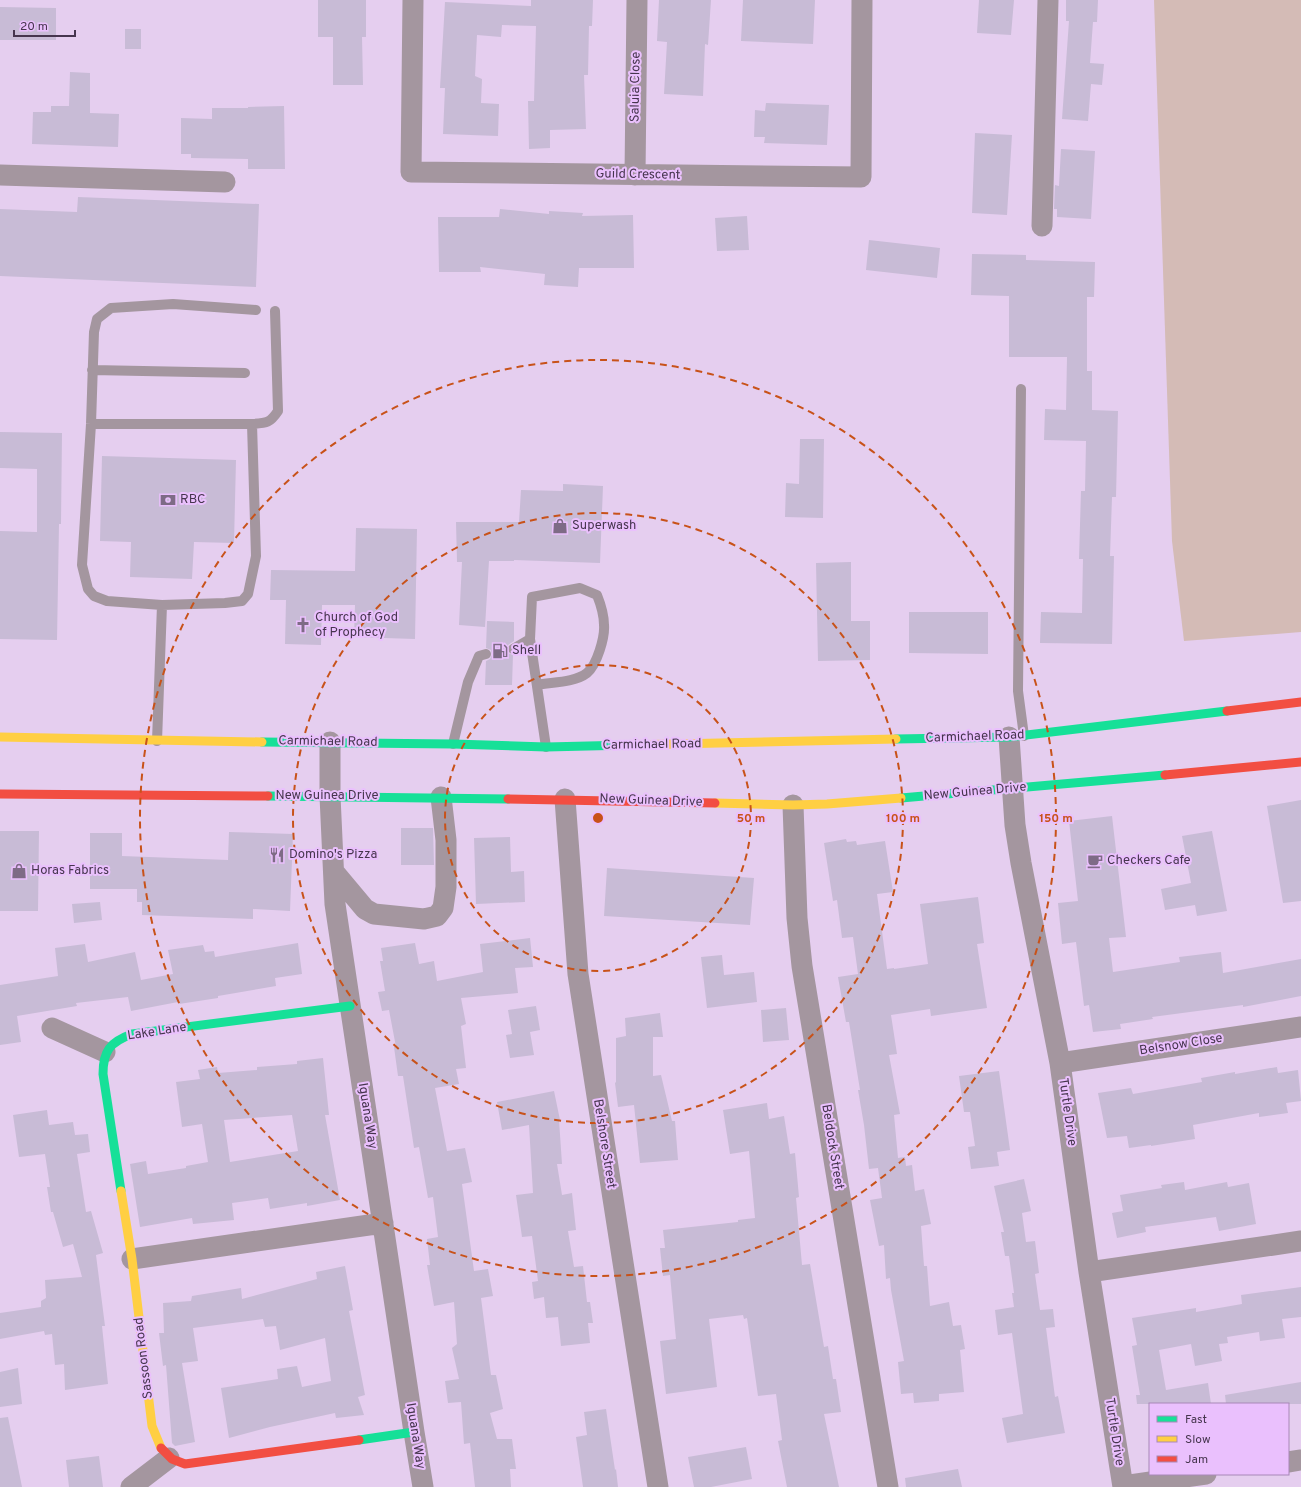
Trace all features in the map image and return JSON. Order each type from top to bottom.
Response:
[{"type":"street","name":"Guild Crescent","points":[[413,0],[411,172],[861,177],[862,0]]},
{"type":"street","name":"Saluia Close","points":[[635,175],[637,0]]},
{"type":"street","points":[[1042,226],[1048,0]]},
{"type":"street","points":[[0,175],[226,182]]},
{"type":"street","name":"Carmichael Road","points":[[0,737],[157,741],[453,744],[546,747],[1016,737],[1301,702]]},
{"type":"street","name":"Turtle Drive","points":[[1016,737],[1012,788],[1015,825],[1060,1063],[1089,1272],[1123,1487]]},
{"type":"street","name":"Iguana Way","points":[[330,742],[330,796],[335,904],[423,1487]]},
{"type":"street","name":"New Guinea Drive","points":[[0,794],[442,797],[793,805],[827,804],[1301,762]]},
{"type":"street","points":[[334,872],[365,909],[374,914],[424,919],[437,916],[444,908],[446,887],[446,840],[442,797]]},
{"type":"street","name":"Belshore Street","points":[[565,799],[578,974],[658,1487]]},
{"type":"street","name":"Beldock Street","points":[[793,805],[797,918],[802,966],[888,1487]]},
{"type":"street","name":"Lake Lane","points":[[106,1052],[114,1042],[124,1036],[132,1034],[350,1006]]},
{"type":"street","name":"Belsnow Close","points":[[1060,1063],[1301,1027]]},
{"type":"street","points":[[52,1028],[106,1052],[103,1064],[104,1083],[132,1259],[383,1223]]},
{"type":"street","points":[[1089,1272],[1301,1241]]},
{"type":"street","name":"Sassoon Road","points":[[132,1259],[152,1426],[159,1448],[169,1458]]},
{"type":"street","points":[[131,1487],[169,1458],[185,1464],[414,1432]]},
{"type":"street","points":[[1289,1462],[1301,1460]]},
{"type":"street","points":[[1123,1487],[1200,1475]]},
{"type":"lane","points":[[252,424],[256,556],[248,594],[242,601],[162,605],[108,601],[94,596],[88,589],[82,566],[91,424],[94,332],[97,319],[111,308],[173,304],[256,310]]},
{"type":"lane","points":[[91,424],[265,424],[272,421],[278,410],[275,311]]},
{"type":"lane","points":[[92,370],[245,373]]},
{"type":"lane","points":[[1016,737],[1018,691],[1021,389]]},
{"type":"lane","points":[[537,685],[576,678],[588,672],[598,657],[605,626],[602,605],[597,595],[580,588],[532,597],[530,639],[546,747]]},
{"type":"lane","points":[[157,741],[162,605]]},
{"type":"lane","points":[[513,648],[530,639]]},
{"type":"lane","points":[[453,744],[468,682],[479,656],[486,654]]},
{"type":"shaded area","points":[[1154,0],[1301,0],[1301,632],[1184,641],[1172,541]]},
{"type":"building","points":[[318,0],[366,0],[366,37],[362,37],[363,85],[333,85],[333,37],[318,37]]},
{"type":"building","points":[[531,0],[593,0],[592,26],[589,26],[588,75],[584,75],[586,129],[550,130],[550,148],[529,149],[528,101],[534,101],[536,26],[502,25],[501,37],[477,35],[475,76],[482,79],[481,103],[499,104],[498,136],[443,134],[445,88],[440,88],[445,2],[531,6]]},
{"type":"building","points":[[659,0],[711,0],[708,45],[705,44],[703,96],[664,94],[667,42],[657,41]]},
{"type":"building","points":[[743,0],[815,0],[813,44],[741,41]]},
{"type":"building","points":[[979,0],[1014,0],[1011,35],[977,33]]},
{"type":"building","points":[[1066,0],[1098,0],[1097,22],[1093,22],[1090,63],[1104,64],[1102,85],[1091,84],[1088,121],[1062,119],[1069,21],[1066,21]]},
{"type":"building","points":[[0,7],[56,8],[56,40],[0,40]]},
{"type":"building","points":[[125,29],[141,29],[141,49],[125,49]]},
{"type":"building","points":[[70,72],[90,73],[90,113],[119,114],[118,147],[32,144],[33,112],[51,112],[51,106],[69,106]]},
{"type":"building","points":[[766,103],[829,105],[827,145],[764,143],[765,137],[754,137],[755,110],[765,111]]},
{"type":"building","points":[[284,106],[285,169],[248,169],[248,159],[191,158],[191,154],[181,154],[181,118],[212,119],[212,108]]},
{"type":"building","points":[[975,133],[1012,135],[1007,215],[972,213]]},
{"type":"building","points":[[1061,149],[1095,151],[1091,219],[1057,217],[1057,209],[1054,209],[1055,185],[1059,186]]},
{"type":"building","points":[[78,197],[259,204],[256,287],[0,276],[0,209],[77,212]]},
{"type":"building","points":[[500,209],[549,214],[549,211],[583,213],[582,216],[633,215],[634,268],[579,268],[578,287],[544,285],[545,274],[480,267],[481,272],[439,272],[438,217],[499,217]]},
{"type":"building","points":[[747,216],[749,250],[717,251],[715,218]]},
{"type":"building","points":[[869,240],[940,248],[937,278],[866,270]]},
{"type":"building","points":[[972,254],[1026,255],[1026,260],[1095,262],[1094,297],[1087,297],[1087,371],[1092,371],[1092,410],[1118,411],[1116,497],[1112,497],[1110,556],[1114,556],[1112,644],[1040,643],[1041,612],[1082,613],[1083,559],[1079,559],[1081,491],[1085,491],[1086,441],[1044,440],[1045,409],[1066,410],[1067,357],[1009,357],[1009,296],[971,295]]},
{"type":"building","points":[[0,432],[62,433],[57,640],[0,639],[0,531],[37,532],[37,469],[0,468]]},
{"type":"building","points":[[800,439],[824,439],[823,518],[785,517],[786,483],[799,484]]},
{"type":"building","name":"RBC","points":[[102,456],[236,460],[234,543],[194,542],[192,579],[130,577],[131,542],[100,541]]},
{"type":"building","points":[[563,484],[603,486],[600,563],[514,560],[489,561],[485,627],[459,625],[462,562],[457,562],[456,522],[519,522],[521,490],[563,491]]},
{"type":"building","points":[[356,528],[417,529],[415,639],[354,637],[355,605],[322,605],[321,645],[285,644],[286,600],[270,600],[271,570],[355,571]]},
{"type":"building","points":[[851,562],[851,621],[870,621],[870,660],[818,661],[816,563]]},
{"type":"building","points":[[909,612],[988,612],[988,654],[909,653]]},
{"type":"building","name":"Shell","points":[[487,621],[514,622],[514,641],[508,645],[507,649],[508,653],[513,655],[512,685],[485,685],[486,661],[490,659],[492,655],[491,650],[486,648]]},
{"type":"building","points":[[1301,800],[1301,901],[1283,903],[1267,806]]},
{"type":"building","points":[[1112,816],[1126,937],[1109,938],[1113,972],[1180,962],[1179,957],[1221,952],[1223,973],[1301,959],[1301,996],[1243,1007],[1243,1005],[1152,1017],[1153,1019],[1120,1024],[1121,1029],[1093,1032],[1089,1005],[1084,1006],[1076,942],[1062,944],[1058,903],[1078,901],[1069,821]]},
{"type":"building","points":[[401,828],[433,828],[434,865],[401,865]]},
{"type":"building","name":"Horas Fabrics","points":[[0,831],[39,831],[38,911],[0,911]]},
{"type":"building","points":[[1212,831],[1227,911],[1197,916],[1195,905],[1165,910],[1161,889],[1191,883],[1182,836]]},
{"type":"building","points":[[229,832],[293,834],[290,911],[253,909],[253,919],[142,915],[142,902],[137,902],[137,889],[90,889],[90,833],[122,833],[122,856],[228,860]]},
{"type":"building","points":[[510,837],[511,872],[524,871],[525,902],[476,904],[474,838]]},
{"type":"building","points":[[846,839],[847,842],[856,841],[857,845],[885,841],[893,892],[877,894],[887,969],[928,964],[920,904],[978,897],[984,943],[977,944],[987,1008],[931,1016],[930,1009],[891,1015],[897,1054],[889,1055],[900,1114],[894,1115],[898,1158],[905,1157],[906,1166],[912,1165],[915,1191],[924,1189],[931,1224],[921,1226],[924,1266],[927,1266],[930,1306],[949,1302],[953,1326],[961,1325],[965,1349],[960,1350],[964,1392],[939,1394],[939,1401],[914,1403],[913,1393],[901,1394],[898,1362],[904,1361],[890,1278],[886,1279],[884,1245],[879,1246],[870,1200],[882,1198],[878,1168],[869,1169],[858,1090],[860,1090],[849,1022],[846,1022],[838,977],[858,974],[853,937],[842,938],[837,900],[833,901],[824,843]]},
{"type":"building","points":[[607,868],[754,878],[750,925],[604,916]]},
{"type":"building","points":[[100,902],[102,920],[74,923],[72,904]]},
{"type":"building","points":[[530,938],[533,967],[515,968],[518,993],[461,998],[466,1024],[461,1026],[466,1068],[456,1069],[459,1084],[435,1088],[447,1151],[465,1148],[472,1182],[462,1184],[474,1271],[488,1269],[493,1296],[481,1298],[491,1375],[496,1375],[503,1409],[490,1413],[497,1439],[512,1439],[516,1469],[510,1469],[511,1487],[475,1487],[470,1443],[464,1444],[461,1402],[448,1403],[445,1381],[459,1379],[452,1348],[457,1344],[454,1302],[434,1306],[427,1265],[430,1265],[427,1239],[438,1237],[433,1197],[428,1198],[419,1147],[414,1148],[403,1076],[398,1076],[394,1047],[396,1047],[389,1010],[382,1011],[378,992],[385,991],[380,961],[383,961],[381,948],[415,943],[419,964],[434,961],[437,981],[483,972],[480,944]]},
{"type":"building","points":[[298,943],[302,974],[275,978],[276,986],[218,996],[218,998],[179,1004],[178,1002],[131,1011],[128,997],[76,1003],[77,1006],[17,1016],[21,1042],[0,1045],[0,985],[58,976],[55,948],[85,944],[88,962],[135,952],[141,980],[173,974],[168,950],[203,945],[205,952],[214,951],[215,957]]},
{"type":"building","points":[[722,955],[724,975],[754,972],[757,1002],[707,1008],[701,957]]},
{"type":"building","points":[[536,1006],[540,1030],[530,1032],[534,1055],[510,1058],[506,1035],[512,1034],[508,1010]]},
{"type":"building","points":[[786,1008],[789,1040],[763,1042],[761,1010]]},
{"type":"building","points":[[660,1013],[663,1037],[653,1037],[653,1076],[661,1075],[672,1121],[675,1121],[678,1160],[640,1163],[634,1105],[618,1107],[615,1083],[616,1038],[626,1036],[625,1018]]},
{"type":"building","points":[[323,1058],[329,1115],[325,1115],[340,1200],[307,1206],[307,1203],[270,1209],[268,1198],[232,1203],[234,1220],[193,1224],[192,1218],[140,1227],[130,1164],[146,1161],[148,1174],[186,1168],[186,1166],[208,1162],[202,1124],[182,1127],[176,1082],[200,1079],[198,1070],[217,1067],[218,1073],[257,1070],[257,1067],[297,1064],[297,1061]],"holes":[[[292,1115],[298,1151],[230,1162],[224,1120]]]},
{"type":"building","points":[[1277,1067],[1278,1073],[1298,1070],[1301,1101],[1286,1103],[1288,1113],[1259,1117],[1259,1113],[1193,1125],[1195,1139],[1151,1146],[1129,1148],[1127,1136],[1107,1138],[1098,1093],[1131,1088],[1133,1094],[1202,1082],[1201,1078]]},
{"type":"building","points":[[999,1071],[1010,1150],[997,1152],[999,1166],[971,1169],[968,1147],[975,1146],[970,1112],[964,1112],[959,1076]]},
{"type":"building","points":[[554,1091],[560,1120],[562,1164],[557,1164],[562,1195],[572,1193],[576,1230],[568,1231],[574,1267],[583,1266],[587,1302],[590,1302],[593,1323],[588,1323],[590,1343],[561,1346],[558,1317],[546,1318],[544,1297],[534,1299],[532,1282],[538,1281],[532,1236],[522,1237],[516,1195],[533,1193],[529,1125],[502,1130],[497,1102]]},
{"type":"building","points":[[767,1103],[769,1119],[784,1116],[790,1154],[795,1153],[799,1197],[796,1198],[802,1265],[810,1264],[824,1347],[828,1346],[833,1379],[836,1379],[841,1412],[824,1414],[839,1487],[787,1487],[778,1441],[782,1440],[776,1394],[758,1396],[747,1318],[744,1319],[743,1315],[709,1319],[717,1387],[666,1394],[660,1341],[676,1339],[670,1275],[663,1276],[660,1248],[665,1248],[663,1230],[738,1222],[738,1220],[755,1218],[749,1151],[730,1154],[723,1110]]},
{"type":"building","points":[[47,1110],[49,1125],[73,1122],[75,1135],[88,1134],[90,1152],[77,1154],[86,1212],[91,1211],[103,1253],[96,1255],[105,1326],[102,1326],[108,1384],[65,1390],[64,1364],[55,1365],[52,1334],[45,1335],[44,1331],[0,1339],[0,1313],[41,1307],[41,1301],[46,1298],[45,1280],[82,1277],[73,1244],[63,1247],[53,1212],[51,1212],[47,1187],[50,1187],[45,1154],[19,1157],[13,1115]]},
{"type":"building","points":[[1024,1179],[1031,1211],[1022,1213],[1026,1242],[1035,1241],[1039,1273],[1035,1274],[1040,1310],[1053,1309],[1055,1327],[1046,1328],[1055,1397],[1058,1396],[1065,1433],[1007,1443],[1002,1418],[1023,1414],[1012,1333],[998,1335],[995,1310],[1014,1307],[1012,1293],[1014,1293],[1009,1256],[1005,1256],[1001,1232],[1004,1232],[994,1186]]},
{"type":"building","points":[[1184,1182],[1185,1190],[1227,1182],[1228,1187],[1249,1183],[1256,1224],[1219,1231],[1216,1217],[1145,1227],[1146,1232],[1117,1238],[1112,1213],[1123,1211],[1120,1195],[1162,1188],[1161,1185]]},
{"type":"building","points":[[345,1266],[353,1310],[349,1311],[365,1395],[358,1397],[364,1415],[336,1418],[335,1413],[270,1427],[229,1438],[221,1388],[278,1379],[277,1369],[297,1366],[302,1387],[331,1381],[325,1338],[280,1350],[276,1326],[265,1327],[263,1319],[193,1328],[198,1361],[182,1363],[195,1442],[175,1446],[172,1443],[166,1365],[163,1366],[159,1333],[164,1333],[163,1303],[191,1301],[192,1296],[241,1288],[242,1299],[317,1279],[316,1272]]},
{"type":"building","points":[[1301,1287],[1301,1317],[1282,1319],[1285,1338],[1260,1341],[1259,1332],[1227,1337],[1228,1343],[1219,1344],[1222,1361],[1195,1366],[1191,1344],[1159,1350],[1166,1390],[1208,1383],[1211,1403],[1137,1404],[1136,1395],[1140,1395],[1132,1346],[1137,1345],[1132,1318],[1196,1308],[1196,1312],[1242,1304],[1241,1295]]},
{"type":"building","points":[[18,1368],[22,1404],[0,1407],[0,1372]]},
{"type":"building","points":[[1301,1382],[1301,1404],[1226,1403],[1225,1395]]},
{"type":"building","points":[[606,1409],[618,1487],[583,1487],[576,1437],[587,1435],[584,1412]]},
{"type":"building","points":[[8,1417],[22,1487],[0,1487],[0,1418]]},
{"type":"building","points":[[746,1447],[752,1479],[711,1487],[694,1487],[688,1457]]},
{"type":"building","points":[[99,1456],[103,1487],[69,1487],[66,1460]]},
{"type":"building","points":[[958,1469],[962,1487],[906,1487],[905,1478]]},
{"type":"traffic: fast","points":[[896,739],[1009,737],[1227,711]]},
{"type":"traffic: fast","points":[[262,742],[453,744],[546,747],[630,745]]},
{"type":"traffic: fast","points":[[901,798],[1165,775]]},
{"type":"traffic: fast","points":[[268,796],[508,799]]},
{"type":"traffic: fast","points":[[121,1191],[103,1074],[104,1059],[106,1053],[113,1044],[118,1040],[132,1034],[350,1006]]},
{"type":"traffic: fast","points":[[359,1440],[414,1432]]},
{"type":"traffic: slow","points":[[0,737],[262,742]]},
{"type":"traffic: slow","points":[[630,745],[896,739]]},
{"type":"traffic: slow","points":[[715,803],[793,805],[827,804],[901,798]]},
{"type":"traffic: slow","points":[[121,1191],[132,1259],[152,1426],[161,1448]]},
{"type":"traffic: jam","points":[[1227,711],[1301,702]]},
{"type":"traffic: jam","points":[[1165,775],[1301,762]]},
{"type":"traffic: jam","points":[[0,794],[268,796]]},
{"type":"traffic: jam","points":[[508,799],[715,803]]},
{"type":"traffic: jam","points":[[161,1448],[172,1459],[185,1464],[359,1440]]},
{"type":"place","name":"RBC","points":[[168,500]]},
{"type":"place","name":"Superwash","points":[[560,526]]},
{"type":"place","name":"Church of God of Prophecy","points":[[303,625]]},
{"type":"place","name":"Shell","points":[[500,651]]},
{"type":"place","name":"Domino's Pizza","points":[[277,855]]},
{"type":"place","name":"Checkers Cafe","points":[[1095,861]]},
{"type":"place","name":"Horas Fabrics","points":[[19,871]]}]
